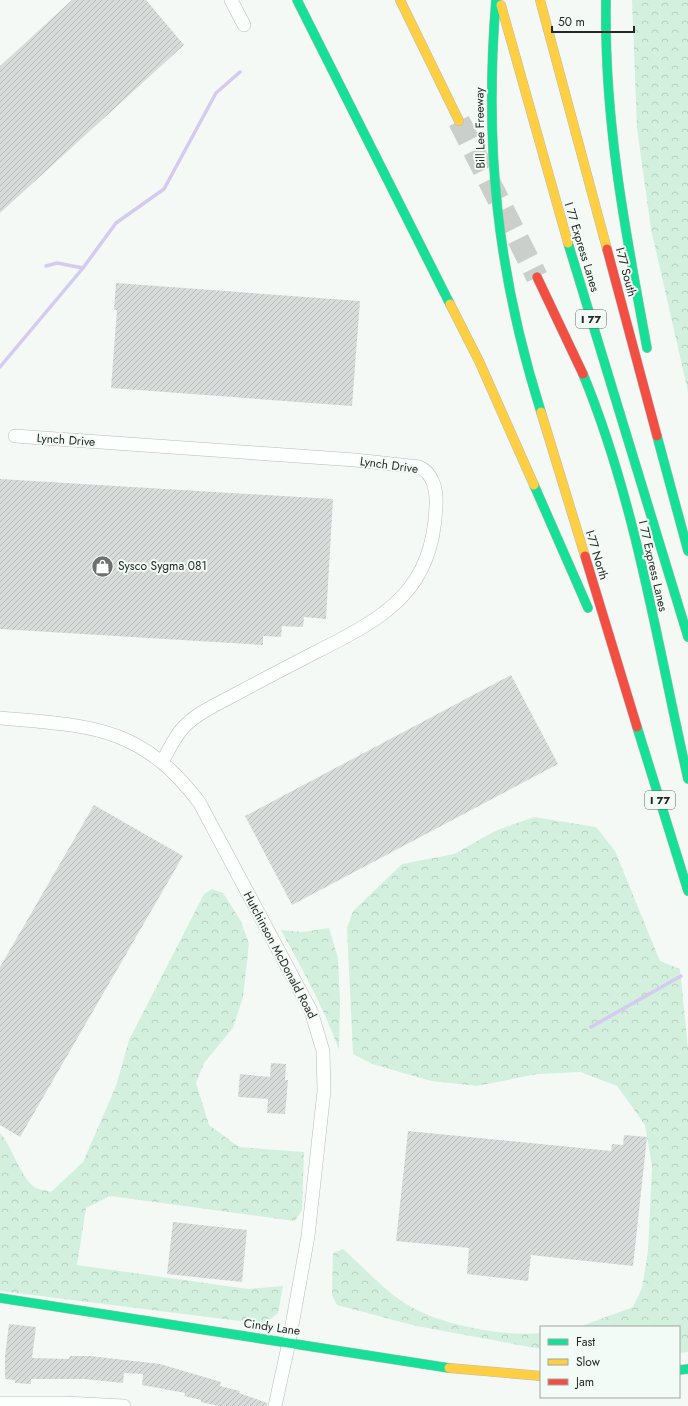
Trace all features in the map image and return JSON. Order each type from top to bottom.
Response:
[{"type":"main road","points":[[297,0],[480,361],[591,614]]},
{"type":"main road","points":[[400,0],[459,121]]},
{"type":"main road","name":"Bill Lee Freeway","points":[[496,0],[493,33],[490,130],[497,223]]},
{"type":"main road","name":"I 77 Express Lanes","points":[[499,0],[560,218],[688,637]]},
{"type":"main road","name":"I-77 South","points":[[540,0],[688,551]]},
{"type":"main road","points":[[606,0],[606,78],[611,143],[621,212],[648,354]]},
{"type":"main road","name":"I-77 North","points":[[497,223],[509,298],[523,353],[688,891]]},
{"type":"main road","name":"I 77 Express Lanes","points":[[537,277],[584,377],[604,430],[617,471],[642,566],[688,779]]},
{"type":"main road","points":[[658,400],[683,534]]},
{"type":"main road","points":[[597,628],[632,708]]},
{"type":"main road","name":"Cindy Lane","points":[[0,1298],[452,1368],[540,1376]]},
{"type":"street","points":[[231,0],[244,25]]},
{"type":"street","name":"Lynch Drive","points":[[14,436],[356,460],[419,468],[426,470],[431,475],[437,497],[435,527],[428,553],[422,569],[413,583],[394,606],[369,625],[276,672],[198,715],[186,724],[162,762]]},
{"type":"street","name":"Hutchinson McDonald Road","points":[[0,718],[76,725],[97,729],[116,735],[147,751],[162,762],[185,784],[199,802],[312,1011],[323,1051],[324,1091],[308,1236],[290,1342],[275,1406]]},
{"type":"street","points":[[0,1403],[65,1403],[124,1406]]},
{"type":"green space","points":[[632,0],[688,0],[688,392],[651,229],[637,128]]},
{"type":"green space","points":[[534,817],[596,827],[615,851],[660,961],[680,969],[688,1048],[688,1352],[680,1353],[680,1326],[582,1326],[633,1307],[642,1288],[648,1251],[652,1166],[645,1125],[617,1086],[580,1072],[537,1074],[477,1086],[431,1081],[372,1064],[353,1054],[347,928],[353,911],[402,864],[454,854],[495,831]]},
{"type":"green space","points":[[212,889],[223,893],[241,921],[249,944],[243,997],[233,1028],[204,1063],[196,1083],[209,1125],[239,1147],[304,1152],[302,1210],[295,1221],[110,1196],[86,1208],[77,1265],[248,1289],[283,1286],[278,1313],[265,1324],[0,1291],[0,1133],[26,1178],[38,1189],[51,1192],[83,1162],[116,1086],[129,1040],[204,894]]},
{"type":"green space","points":[[329,928],[338,958],[340,1002],[339,1050],[320,1004],[281,930],[302,932]]},
{"type":"green space","points":[[343,1249],[387,1290],[417,1310],[450,1323],[489,1331],[525,1334],[540,1333],[540,1349],[416,1326],[337,1305],[332,1295],[333,1253]]},
{"type":"building","points":[[72,0],[146,0],[184,45],[0,213],[0,66]]},
{"type":"building","points":[[116,283],[360,301],[352,406],[111,388],[117,310],[114,310]]},
{"type":"building","points":[[0,479],[333,499],[326,619],[304,617],[303,627],[282,626],[281,637],[263,636],[263,645],[0,629]]},
{"type":"building","points":[[511,675],[558,764],[292,905],[245,816]]},
{"type":"building","points":[[94,805],[183,856],[20,1137],[0,1125],[0,967]]},
{"type":"building","points":[[271,1063],[286,1064],[285,1080],[288,1080],[285,1114],[267,1113],[268,1099],[238,1097],[240,1074],[270,1077]]},
{"type":"building","points":[[408,1131],[611,1151],[612,1144],[623,1145],[624,1135],[647,1137],[633,1266],[531,1255],[528,1281],[467,1274],[469,1248],[396,1241]]},
{"type":"building","points":[[173,1222],[247,1230],[242,1282],[167,1274]]},
{"type":"building","points":[[9,1324],[36,1327],[32,1358],[69,1359],[70,1356],[90,1356],[160,1364],[221,1382],[220,1386],[240,1391],[239,1393],[267,1403],[267,1406],[218,1406],[201,1402],[201,1400],[184,1396],[185,1393],[142,1385],[143,1374],[124,1373],[123,1383],[84,1379],[31,1379],[31,1384],[15,1383],[15,1380],[5,1379],[5,1356]]},
{"type":"waterway","points":[[0,367],[83,268],[116,223],[164,189],[216,93],[240,72]]},
{"type":"waterway","points":[[46,266],[57,263],[83,268]]},
{"type":"waterway","points":[[591,1027],[681,976]]},
{"type":"tunnel","points":[[459,121],[537,277]]},
{"type":"traffic: fast","points":[[297,0],[450,304]]},
{"type":"traffic: fast","points":[[496,0],[492,107],[493,158],[498,209],[504,259],[514,309],[526,360],[541,412]]},
{"type":"traffic: fast","points":[[606,0],[606,45],[612,132],[624,218],[647,348]]},
{"type":"traffic: fast","points":[[568,243],[688,637]]},
{"type":"traffic: fast","points":[[583,374],[601,423],[631,523],[644,574],[688,779]]},
{"type":"traffic: fast","points":[[657,436],[688,551]]},
{"type":"traffic: fast","points":[[534,485],[588,608]]},
{"type":"traffic: fast","points":[[637,727],[688,891]]},
{"type":"traffic: fast","points":[[0,1298],[449,1368]]},
{"type":"traffic: fast","points":[[680,1370],[688,1369]]},
{"type":"traffic: slow","points":[[400,0],[459,121]]},
{"type":"traffic: slow","points":[[540,0],[607,249]]},
{"type":"traffic: slow","points":[[501,5],[568,243]]},
{"type":"traffic: slow","points":[[450,304],[479,361],[534,485]]},
{"type":"traffic: slow","points":[[541,412],[585,556]]},
{"type":"traffic: slow","points":[[449,1368],[540,1376]]},
{"type":"traffic: jam","points":[[607,249],[657,436]]},
{"type":"traffic: jam","points":[[537,277],[583,374]]},
{"type":"traffic: jam","points":[[585,556],[637,727]]},
{"type":"place","name":"Sysco Sygma 081","points":[[102,566]]}]
